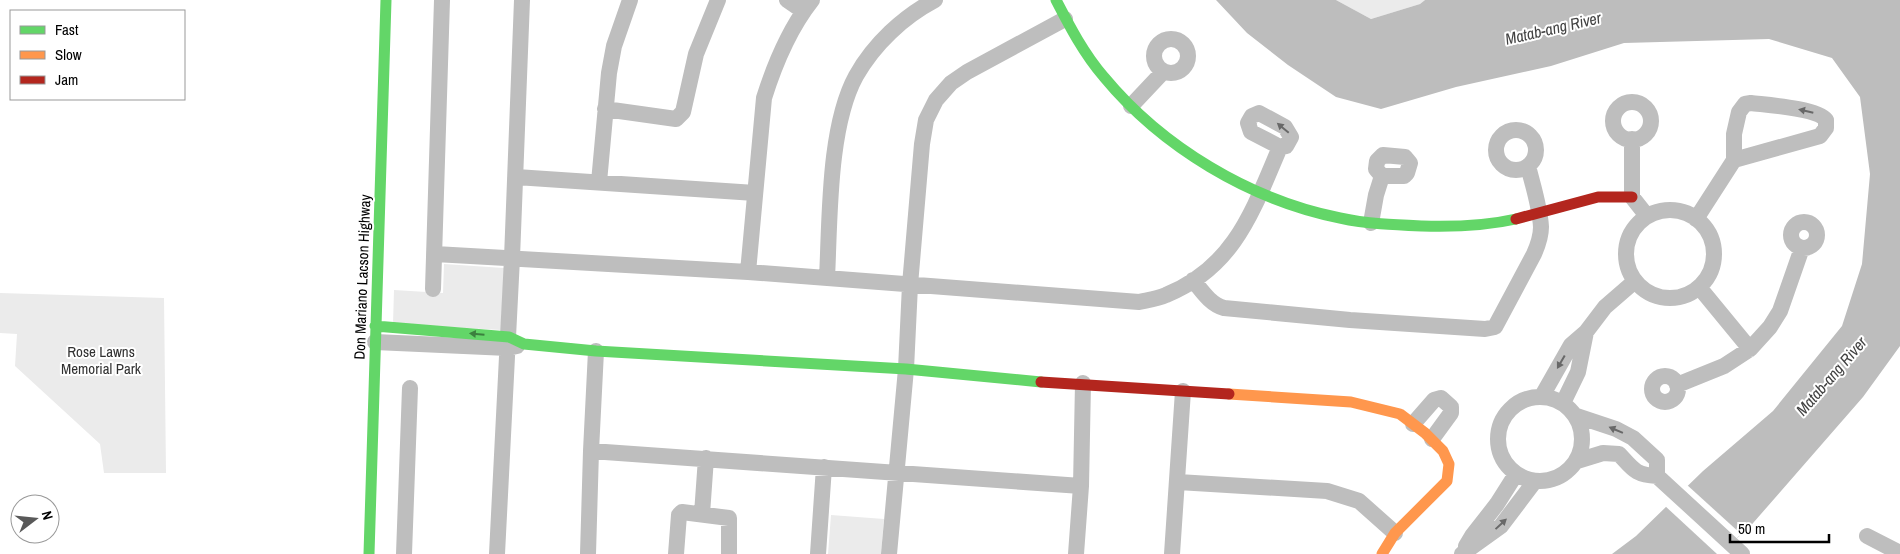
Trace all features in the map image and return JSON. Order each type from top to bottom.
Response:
[{"type":"street","name":"Don Mariano Lacson Highway","points":[[369,554],[386,0]]},
{"type":"street","points":[[434,289],[442,0]]},
{"type":"street","points":[[497,554],[516,177],[522,0]]},
{"type":"street","points":[[599,182],[608,73],[614,46],[630,0]]},
{"type":"street","points":[[605,108],[676,119],[680,117],[683,112],[696,54],[718,0]]},
{"type":"street","points":[[748,272],[764,98],[772,72],[786,42],[808,5],[788,0]]},
{"type":"street","points":[[826,278],[837,139],[845,103],[856,76],[879,43],[902,23],[935,0]]},
{"type":"street","points":[[1056,0],[1088,58],[1131,106],[1165,136],[1195,158],[1225,176],[1294,205],[1331,216],[1371,223],[1460,227],[1496,223],[1539,214],[1597,198],[1632,197]]},
{"type":"street","points":[[889,554],[906,369],[910,285],[922,144],[926,120],[936,100],[951,83],[967,72],[1065,19]]},
{"type":"street","points":[[1131,106],[1163,72]]},
{"type":"street","points":[[1696,219],[1734,160],[1734,134],[1739,112],[1745,104],[1751,103],[1795,109],[1820,115],[1826,120],[1826,128],[1820,136],[1734,160]]},
{"type":"street","points":[[1632,140],[1632,197],[1647,216]]},
{"type":"street","points":[[435,254],[748,272],[1139,302],[1165,296],[1193,280],[1220,259],[1246,224],[1280,147]]},
{"type":"street","points":[[1193,280],[1209,300],[1216,306],[1224,308],[1350,320],[1490,329],[1495,327],[1534,254],[1541,228],[1528,166]]},
{"type":"street","points":[[1371,223],[1376,195],[1382,176]]},
{"type":"street","points":[[516,177],[755,193]]},
{"type":"street","points":[[1659,211],[1685,212],[1696,219],[1707,230],[1713,244],[1713,260],[1709,274],[1699,287],[1687,294],[1674,298],[1659,297],[1646,291],[1635,281],[1628,268],[1626,254],[1628,239],[1636,226],[1647,216],[1659,211]]},
{"type":"street","points":[[1677,385],[1724,366],[1750,349],[1780,311],[1802,248]]},
{"type":"street","points":[[1542,396],[1571,345],[1586,332],[1605,306],[1635,281]]},
{"type":"street","points":[[1699,287],[1750,349]]},
{"type":"street","points":[[1563,403],[1578,372],[1586,332]]},
{"type":"street","points":[[375,334],[596,351],[906,369],[1046,382],[1351,402],[1373,406],[1399,414],[1432,439],[1446,454],[1450,469],[1447,481],[1396,533],[1382,554]]},
{"type":"street","points":[[588,554],[596,351]]},
{"type":"street","points":[[1076,554],[1081,486],[1083,383]]},
{"type":"street","points":[[404,554],[410,388]]},
{"type":"street","points":[[1172,554],[1183,391]]},
{"type":"street","points":[[1542,396],[1563,403],[1576,416],[1581,427],[1583,439],[1577,461],[1566,473],[1551,480],[1534,481],[1516,474],[1506,464],[1500,452],[1498,438],[1500,425],[1507,413],[1517,403],[1529,398],[1542,396]]},
{"type":"street","points":[[1413,424],[1434,400],[1442,398],[1451,407],[1451,413],[1432,439]]},
{"type":"street","points":[[1576,416],[1616,429],[1633,438],[1657,460],[1656,476]]},
{"type":"street","points":[[591,451],[1081,486]]},
{"type":"street","points":[[1577,461],[1603,453],[1619,454],[1643,476],[1656,476],[1736,550]]},
{"type":"street","points":[[702,514],[706,458]]},
{"type":"street","points":[[818,554],[824,467]]},
{"type":"street","points":[[1462,554],[1472,536],[1492,511],[1516,474]]},
{"type":"street","points":[[1462,554],[1501,526],[1534,481]]},
{"type":"street","points":[[1178,482],[1327,490],[1359,501],[1396,533]]},
{"type":"street","points":[[676,554],[680,513],[682,512],[729,518],[729,554]]},
{"type":"street","points":[[1867,536],[1900,553]]},
{"type":"green space","points":[[1336,0],[1425,0],[1420,4],[1371,19]]},
{"type":"green space","points":[[444,264],[504,268],[501,330],[393,324],[394,290],[443,293]]},
{"type":"green space","name":"Rose Lawns Memorial Park","points":[[0,293],[164,298],[166,473],[104,473],[100,444],[15,366],[17,334],[0,333]]},
{"type":"green space","points":[[831,515],[884,519],[881,554],[828,554]]},
{"type":"water","name":"Matab-ang River","points":[[1216,0],[1336,0],[1371,19],[1420,4],[1425,0],[1900,0],[1900,346],[1863,397],[1747,530],[1717,554],[1612,554],[1636,536],[1703,471],[1773,411],[1842,326],[1862,264],[1870,174],[1860,97],[1832,58],[1769,39],[1624,43],[1551,66],[1456,87],[1381,109],[1336,97],[1288,65],[1247,33]]},
{"type":"pier","points":[[1686,484],[1741,534],[1721,554],[1717,554],[1664,505]]},
{"type":"traffic: fast","points":[[369,554],[386,0]]},
{"type":"traffic: fast","points":[[1056,0],[1090,59],[1127,102],[1180,148],[1241,184],[1306,210],[1360,222],[1391,225],[1446,226],[1481,225],[1516,219]]},
{"type":"traffic: fast","points":[[375,326],[509,337],[524,344],[596,351],[906,369],[1041,382]]},
{"type":"traffic: slow","points":[[1229,394],[1351,402],[1400,414],[1425,433],[1443,451],[1449,464],[1447,481],[1395,533],[1382,554]]},
{"type":"traffic: jam","points":[[1516,219],[1598,197],[1632,197]]},
{"type":"traffic: jam","points":[[1041,382],[1229,394]]}]
